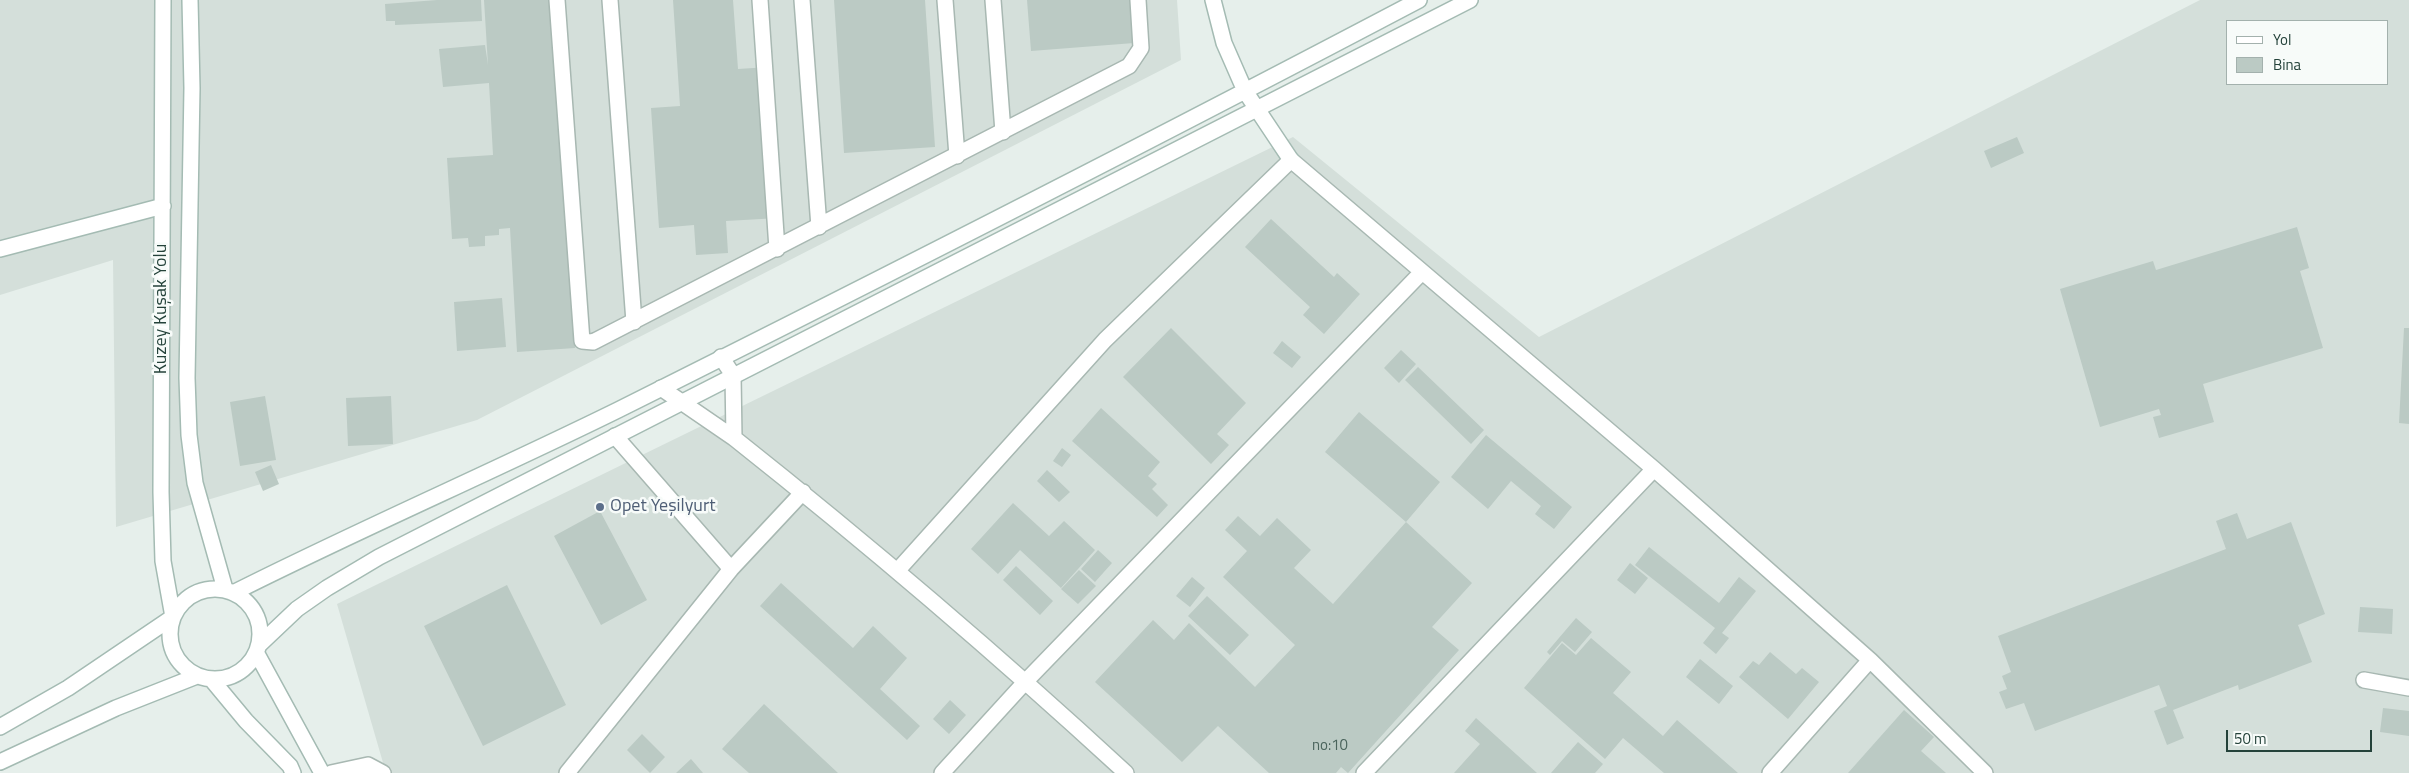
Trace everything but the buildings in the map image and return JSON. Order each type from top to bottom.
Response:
[{"type":"street","name":"Kuzey Kuşak Yolu","points":[[162,0],[161,492],[163,561],[173,617]]},
{"type":"street","name":"Kuzey Kuşak Yolu","points":[[190,0],[192,88],[187,378],[189,435],[195,483],[229,591]]},
{"type":"street","points":[[557,0],[582,341],[593,342],[777,249],[1129,66],[1141,48],[1138,0]]},
{"type":"street","points":[[610,0],[634,322]]},
{"type":"street","points":[[760,0],[777,249]]},
{"type":"street","points":[[802,0],[819,227]]},
{"type":"street","points":[[945,0],[957,156]]},
{"type":"street","points":[[993,0],[1003,132]]},
{"type":"street","points":[[1213,0],[1224,43],[1245,92],[1291,160],[1654,469],[1870,660],[1985,773]]},
{"type":"street","points":[[229,591],[661,388],[1245,92],[1418,0]]},
{"type":"street","points":[[258,648],[297,609],[364,566],[680,402],[1470,0]]},
{"type":"street","points":[[898,570],[1106,340],[1291,160]]},
{"type":"street","points":[[0,249],[163,206]]},
{"type":"street","points":[[942,773],[1026,681],[1422,272]]},
{"type":"street","points":[[721,357],[733,375],[734,438]]},
{"type":"street","points":[[661,388],[734,438],[898,570],[1026,681],[1126,773]]},
{"type":"street","points":[[615,436],[731,568]]},
{"type":"street","points":[[1364,773],[1654,469]]},
{"type":"street","points":[[567,773],[731,568],[803,492]]},
{"type":"street","points":[[211,588],[229,591],[249,604],[257,616],[260,630],[258,648],[253,659],[242,671],[228,678],[212,680],[197,676],[184,668],[174,655],[170,640],[170,625],[173,617],[184,600],[196,592],[211,588]]},
{"type":"street","points":[[0,727],[68,688],[173,617]]},
{"type":"street","points":[[258,648],[322,773]]},
{"type":"street","points":[[1770,773],[1870,660]]},
{"type":"street","points":[[0,762],[116,708],[197,676]]},
{"type":"street","points":[[212,680],[246,721],[290,766],[293,773]]},
{"type":"street","points":[[2364,680],[2409,688]]},
{"type":"street","points":[[331,773],[368,765],[383,773]]},
{"type":"shaded area","points":[[0,0],[1177,0],[1181,60],[477,420],[116,527],[113,260],[0,295]]},
{"type":"shaded area","points":[[2200,0],[2409,0],[2409,773],[386,773],[337,604],[1293,137],[1539,337]]},
{"type":"place","name":"Opet Yeşilyurt","points":[[600,507]]}]
